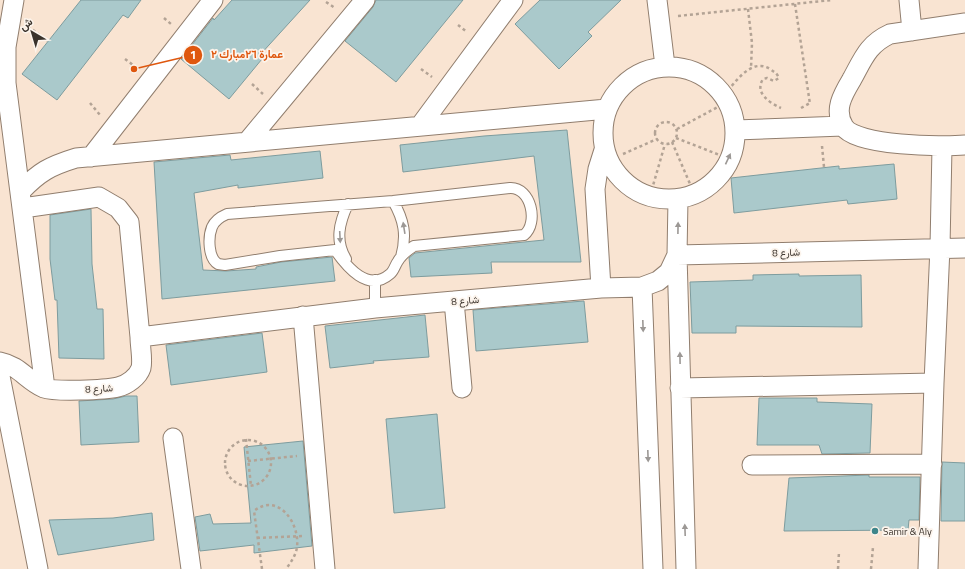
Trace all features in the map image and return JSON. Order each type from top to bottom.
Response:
[{"type":"street","points":[[14,0],[3,48],[6,83],[45,388]]},
{"type":"street","points":[[91,157],[213,0]]},
{"type":"street","points":[[248,142],[365,0]]},
{"type":"street","points":[[420,126],[514,0]]},
{"type":"street","points":[[909,0],[912,31]]},
{"type":"street","points":[[658,9],[665,66]]},
{"type":"street","points":[[965,23],[890,34],[880,39],[871,46],[840,101],[839,111],[843,126],[852,135],[903,145],[942,147],[965,145]]},
{"type":"street","points":[[665,66],[688,68],[708,79],[726,98],[733,115],[735,130],[735,138],[730,159],[717,178],[699,192],[686,196],[659,199],[641,194],[625,183],[612,169],[607,155],[602,129],[607,109],[620,87],[640,72],[665,66]]},
{"type":"street","points":[[22,200],[36,175],[57,164],[76,158],[607,109]]},
{"type":"street","points":[[735,130],[843,126]]},
{"type":"street","points":[[928,569],[940,247],[942,147]]},
{"type":"street","points":[[601,288],[595,189],[598,169],[607,155]]},
{"type":"street","points":[[686,196],[677,255],[686,569]]},
{"type":"street","points":[[22,200],[98,198],[118,208],[129,222],[140,337]]},
{"type":"street","name":"شارع 8","points":[[0,362],[11,364],[20,370],[27,378],[45,388],[60,390],[119,387],[132,381],[141,368],[140,337],[375,308],[601,288],[642,287],[658,281],[669,272],[677,255],[940,247],[965,248]]},
{"type":"street","points":[[642,287],[653,569]]},
{"type":"street","points":[[454,301],[462,388]]},
{"type":"street","points":[[304,316],[325,569]]},
{"type":"street","points":[[0,376],[38,569]]},
{"type":"street","points":[[680,388],[934,383]]},
{"type":"street","points":[[173,438],[191,569]]},
{"type":"street","points":[[752,465],[932,464]]},
{"type":"lane","points":[[351,268],[334,250],[280,256],[225,265],[218,264],[211,256],[210,234],[216,221],[227,214],[392,201],[514,187],[519,189],[527,196],[532,222],[528,232],[519,237],[414,246],[401,256]]},
{"type":"lane","points":[[348,204],[341,220],[339,237],[343,254],[357,276],[375,280],[391,273],[401,256],[405,242],[404,228],[400,214],[392,201]]},
{"type":"lane","points":[[375,280],[375,308]]},
{"type":"path","points":[[658,9],[748,8],[832,0]]},
{"type":"path","points":[[795,4],[814,127]]},
{"type":"path","points":[[677,129],[726,98],[751,68],[752,43],[748,8]]},
{"type":"path","points":[[751,68],[760,66],[766,67],[777,74],[779,78],[776,81],[767,78],[763,79],[761,89],[766,100],[776,106],[786,109]]},
{"type":"path","points":[[796,109],[810,103]]},
{"type":"path","points":[[664,144],[657,138],[656,129],[664,122],[669,122],[677,129]]},
{"type":"path","points":[[664,144],[672,142],[676,138],[677,129]]},
{"type":"path","points":[[607,155],[657,138]]},
{"type":"path","points":[[676,138],[730,159]]},
{"type":"path","points":[[672,142],[686,196]]},
{"type":"path","points":[[650,196],[664,144]]},
{"type":"path","points":[[246,439],[251,486]]},
{"type":"path","points":[[246,439],[261,443],[267,449],[271,459],[270,472],[259,483],[251,486],[235,482],[229,476],[225,461],[227,453],[231,447],[246,439]]},
{"type":"path","points":[[248,461],[315,454]]},
{"type":"path","points":[[262,569],[254,511],[259,507],[267,505],[277,506],[287,513],[294,524],[298,536],[297,548],[293,560],[286,569]]},
{"type":"path","points":[[257,538],[323,536]]},
{"type":"path","points":[[871,569],[873,547]]},
{"type":"path","points":[[838,569],[839,552]]},
{"type":"building","points":[[81,0],[141,0],[128,18],[123,15],[57,100],[22,74]]},
{"type":"building","points":[[232,0],[310,0],[259,56],[262,59],[229,99],[181,59],[213,18],[214,20]]},
{"type":"building","points":[[376,0],[463,0],[396,82],[345,41],[373,7]]},
{"type":"building","points":[[540,0],[621,0],[588,32],[592,36],[559,69],[515,24]]},
{"type":"building","points":[[567,130],[581,262],[491,262],[492,273],[411,277],[409,258],[415,253],[544,240],[534,156],[403,172],[400,145],[484,136]]},
{"type":"building","points":[[320,151],[323,178],[238,188],[238,185],[194,193],[203,270],[226,271],[256,269],[256,267],[281,262],[332,257],[335,281],[162,299],[154,162],[230,155],[231,160]]},
{"type":"building","points":[[894,164],[897,199],[848,204],[847,200],[734,213],[731,178],[839,166],[839,169]]},
{"type":"building","points":[[91,209],[92,264],[97,309],[103,309],[104,359],[59,358],[57,300],[55,300],[50,259],[50,215]]},
{"type":"building","points":[[799,274],[799,276],[861,275],[862,327],[736,326],[736,333],[692,333],[690,282],[753,280],[753,275]]},
{"type":"building","points":[[584,301],[588,342],[476,351],[473,310]]},
{"type":"building","points":[[425,315],[429,357],[373,361],[374,363],[330,368],[325,326]]},
{"type":"building","points":[[262,333],[267,372],[171,385],[166,345]]},
{"type":"building","points":[[126,396],[137,396],[139,442],[81,445],[79,401],[113,399]]},
{"type":"building","points":[[759,398],[817,398],[817,402],[872,404],[870,453],[822,454],[819,445],[757,445]]},
{"type":"building","points":[[437,414],[445,508],[394,513],[386,419]]},
{"type":"building","points":[[303,441],[312,546],[254,553],[254,545],[200,551],[195,517],[210,514],[213,524],[251,523],[244,447]]},
{"type":"building","points":[[942,462],[965,463],[965,521],[941,521]]},
{"type":"building","points":[[869,475],[869,477],[920,477],[919,520],[909,520],[908,530],[784,531],[789,478]]},
{"type":"building","points":[[152,513],[154,540],[58,555],[49,520],[113,518]]},
{"type":"place","name":"عمارة ٢٦مبارك ٢","points":[[134,69]]},
{"type":"place","name":"Samir & Aly","points":[[875,531]]}]
